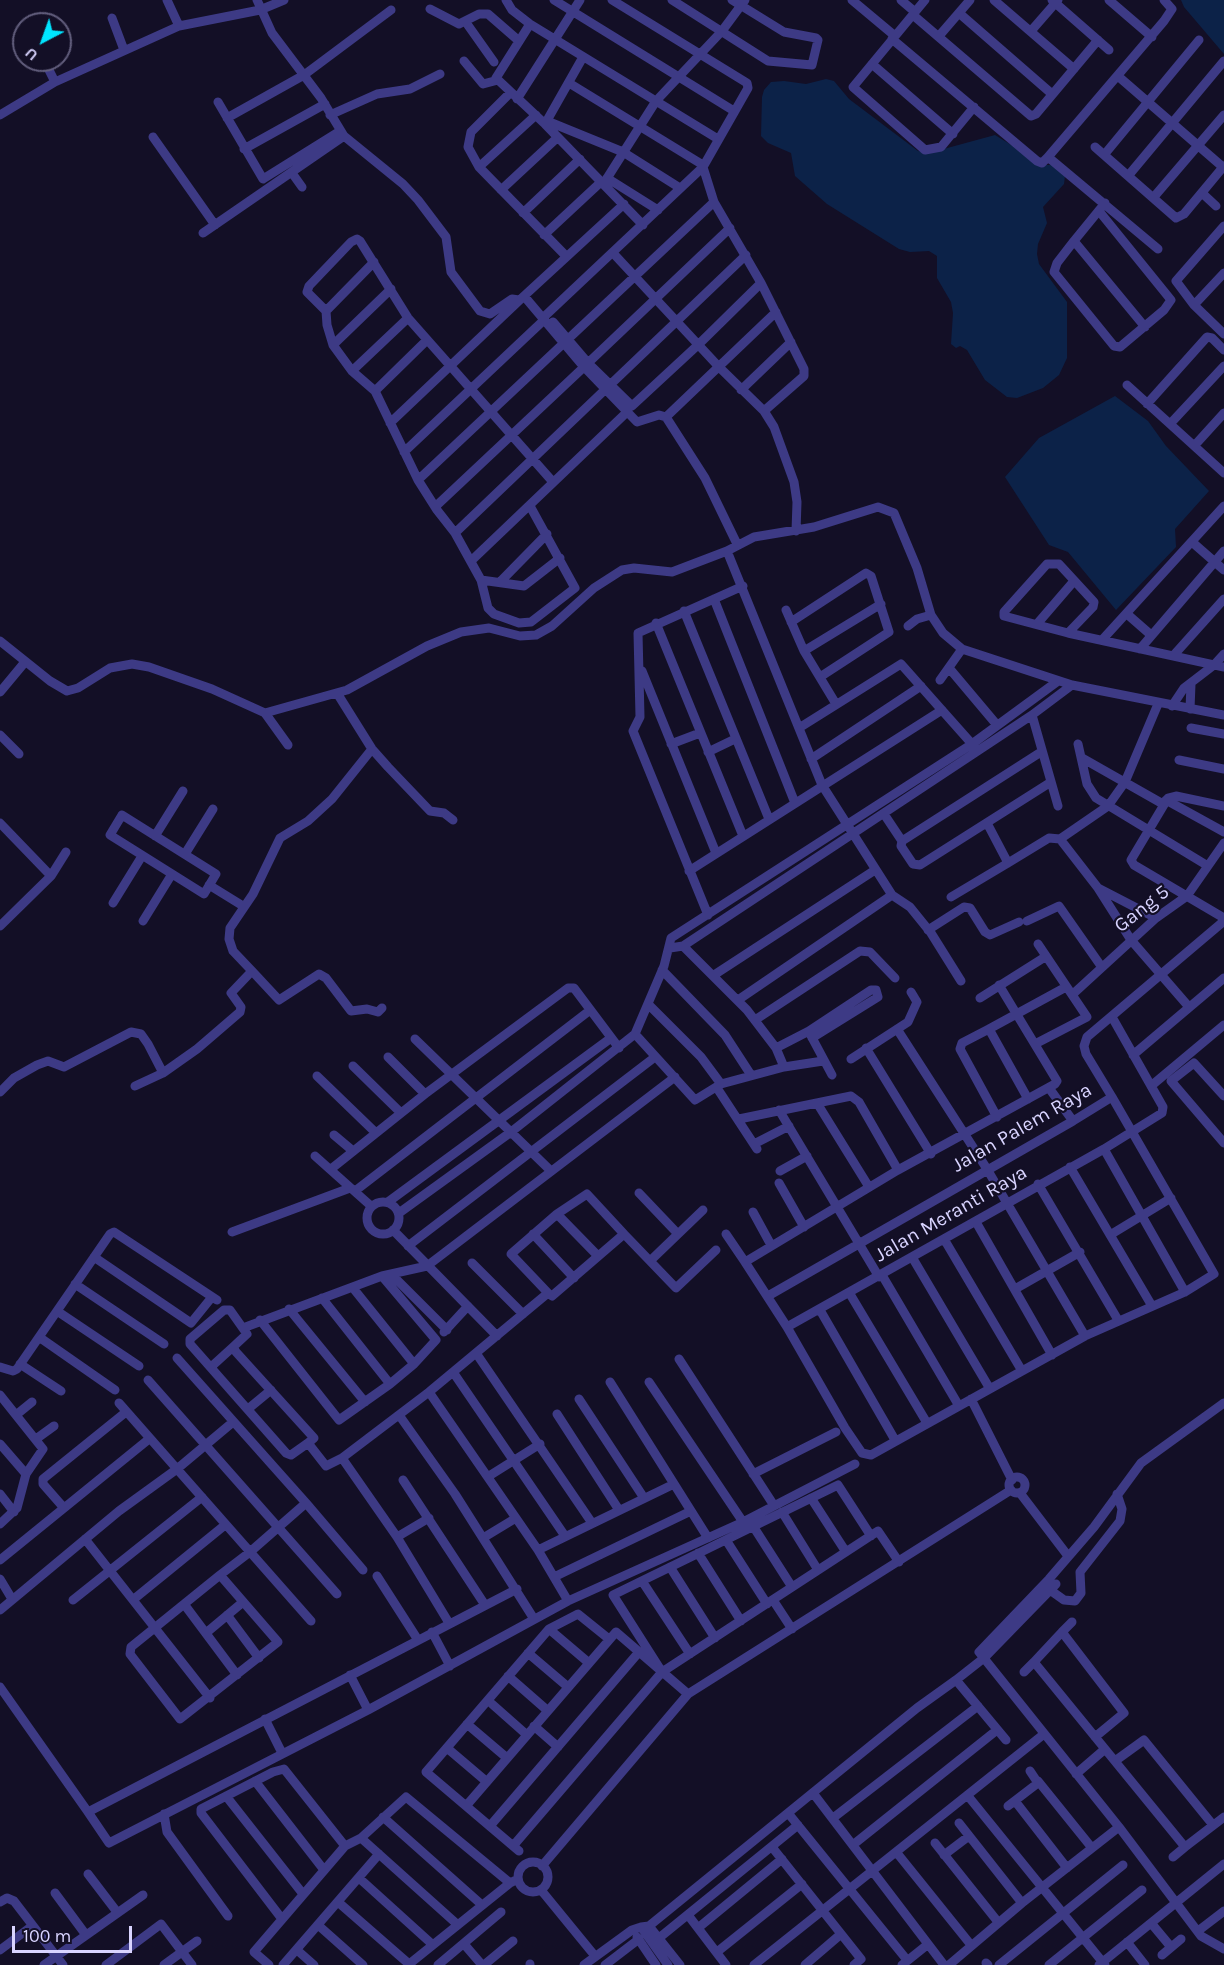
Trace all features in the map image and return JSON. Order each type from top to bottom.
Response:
[{"type":"street","points":[[167,0],[179,26]]},
{"type":"street","points":[[257,0],[272,33],[304,75],[342,134],[403,184],[418,200],[447,241],[448,267],[480,311],[489,314],[512,299],[524,296]]},
{"type":"street","points":[[0,116],[55,82],[179,26],[260,10],[284,0]]},
{"type":"street","points":[[506,0],[511,9],[530,24],[718,139]]},
{"type":"street","points":[[554,0],[734,111]]},
{"type":"street","points":[[566,256],[479,167],[468,147],[469,137],[513,96],[556,40],[580,0]]},
{"type":"street","points":[[404,452],[703,166],[748,88],[747,83],[612,0]]},
{"type":"street","points":[[672,0],[768,61],[812,65],[818,40],[816,38],[784,32],[743,3],[732,0]]},
{"type":"street","points":[[852,0],[1042,163],[1119,77],[1172,11],[1164,0]]},
{"type":"street","points":[[901,0],[1029,115],[1036,114],[1098,40]]},
{"type":"street","points":[[925,0],[853,85],[854,89],[925,150],[941,147],[974,107]]},
{"type":"street","points":[[939,36],[970,0]]},
{"type":"street","points":[[994,0],[1074,69]]},
{"type":"street","points":[[1109,0],[1152,37]]},
{"type":"street","points":[[1030,31],[1055,1],[1109,50]]},
{"type":"street","points":[[544,235],[604,181],[656,101],[702,54],[743,3]]},
{"type":"street","points":[[430,9],[455,22],[465,21],[479,14],[489,14],[519,41]]},
{"type":"street","points":[[227,118],[304,75],[391,10]]},
{"type":"street","points":[[959,13],[1052,94]]},
{"type":"street","points":[[112,18],[124,50]]},
{"type":"street","points":[[465,21],[494,62]]},
{"type":"street","points":[[464,61],[483,84],[497,79],[530,24]]},
{"type":"street","points":[[1104,155],[1199,40]]},
{"type":"street","points":[[546,122],[584,57]]},
{"type":"street","points":[[1128,176],[1224,61]]},
{"type":"street","points":[[872,64],[953,134]]},
{"type":"street","points":[[50,72],[55,82]]},
{"type":"street","points":[[330,115],[377,94],[410,89],[440,74]]},
{"type":"street","points":[[1095,147],[1178,218],[1224,167],[1119,77]]},
{"type":"street","points":[[497,79],[513,96],[546,122],[623,152],[680,188]]},
{"type":"street","points":[[569,84],[703,166],[714,202],[746,255],[804,369],[804,376],[764,411]]},
{"type":"street","points":[[218,102],[260,176],[266,178],[342,134]]},
{"type":"street","points":[[244,149],[324,104]]},
{"type":"street","points":[[479,167],[536,115]]},
{"type":"street","points":[[1154,198],[1224,115]]},
{"type":"street","points":[[546,122],[643,225]]},
{"type":"street","points":[[203,233],[292,173],[342,134]]},
{"type":"street","points":[[153,137],[215,225]]},
{"type":"street","points":[[501,190],[558,137]]},
{"type":"street","points":[[1048,157],[1102,207],[1158,249]]},
{"type":"street","points":[[523,213],[580,159]]},
{"type":"street","points":[[292,173],[302,188]]},
{"type":"street","points":[[604,181],[658,210]]},
{"type":"street","points":[[1202,193],[1216,207]]},
{"type":"street","points":[[418,480],[714,202]]},
{"type":"street","points":[[390,423],[448,366],[624,204]]},
{"type":"street","points":[[1102,207],[1171,300],[1168,306],[1123,346],[1116,347],[1074,298],[1055,274],[1054,269],[1102,207]]},
{"type":"street","points":[[1224,226],[1176,279],[1178,286],[1194,305],[1220,331],[1224,320]]},
{"type":"street","points":[[435,507],[730,228]]},
{"type":"street","points":[[519,623],[491,612],[481,580],[455,533],[418,480],[375,391],[352,371],[333,345],[327,325],[326,311],[307,289],[329,264],[357,239],[374,262],[408,318],[426,341],[553,483]]},
{"type":"street","points":[[1074,241],[1145,327]]},
{"type":"street","points":[[613,253],[719,367],[764,411],[774,427],[794,482],[797,502],[796,531]]},
{"type":"street","points":[[455,533],[746,255]]},
{"type":"street","points":[[326,311],[374,262]]},
{"type":"street","points":[[1194,305],[1224,273]]},
{"type":"street","points":[[524,296],[607,387],[629,405],[633,405],[761,283]]},
{"type":"street","points":[[333,345],[391,289]]},
{"type":"street","points":[[666,417],[776,312]]},
{"type":"street","points":[[352,371],[408,318]]},
{"type":"street","points":[[1147,404],[1207,338],[1212,338],[1224,350]]},
{"type":"street","points":[[375,391],[426,341]]},
{"type":"street","points":[[741,390],[791,342]]},
{"type":"street","points":[[1170,424],[1224,366]]},
{"type":"street","points":[[1126,385],[1194,446],[1222,466]]},
{"type":"street","points":[[607,387],[626,413],[637,422],[659,415],[666,417],[705,478],[738,544]]},
{"type":"street","points":[[471,561],[626,413]]},
{"type":"street","points":[[1194,446],[1224,413]]},
{"type":"street","points":[[502,630],[519,623],[531,622],[574,591],[575,585],[530,506]]},
{"type":"street","points":[[1102,640],[1224,506]]},
{"type":"street","points":[[266,713],[337,693],[427,646],[461,632],[481,628],[526,636],[545,631],[594,588],[622,570],[634,568],[672,572],[727,551],[754,537],[822,525],[871,507],[892,511],[917,568],[931,615],[943,633],[962,649],[1072,685],[1158,704],[1224,715]]},
{"type":"street","points":[[500,582],[547,534]]},
{"type":"street","points":[[1192,542],[1224,570]]},
{"type":"street","points":[[727,551],[822,785],[892,895],[910,907],[961,981]]},
{"type":"street","points":[[1140,649],[1224,551]]},
{"type":"street","points":[[481,580],[524,586],[560,558]]},
{"type":"street","points":[[1068,633],[1094,604],[1059,564],[1047,564],[1003,613],[1004,616],[1068,633],[1224,667]]},
{"type":"street","points":[[791,622],[866,573],[871,576],[889,632],[820,677]]},
{"type":"street","points":[[1037,624],[1074,581]]},
{"type":"street","points":[[708,915],[633,731],[640,717],[638,633],[743,586]]},
{"type":"street","points":[[714,599],[795,802]]},
{"type":"street","points":[[1173,656],[1224,599]]},
{"type":"street","points":[[804,651],[881,603]]},
{"type":"street","points":[[786,610],[804,651],[836,704]]},
{"type":"street","points":[[684,611],[769,819]]},
{"type":"street","points":[[1126,614],[1151,635]]},
{"type":"street","points":[[908,626],[917,619],[931,615]]},
{"type":"street","points":[[656,623],[743,836]]},
{"type":"street","points":[[0,640],[25,662],[67,691],[78,688],[117,665],[149,667],[212,689],[266,713],[288,745]]},
{"type":"street","points":[[940,680],[962,649]]},
{"type":"street","points":[[1172,706],[1180,692],[1224,654]]},
{"type":"street","points":[[0,692],[25,662]]},
{"type":"street","points":[[799,728],[901,664],[972,744]]},
{"type":"street","points":[[640,666],[716,853]]},
{"type":"street","points":[[949,668],[997,725]]},
{"type":"street","points":[[670,948],[684,946],[884,814],[1012,722],[1058,681]]},
{"type":"street","points":[[1190,709],[1191,684]]},
{"type":"street","points":[[399,1214],[635,1034],[649,1005],[670,948],[671,938],[972,744],[997,725],[1032,715],[1072,685]]},
{"type":"street","points":[[811,759],[921,686]]},
{"type":"street","points":[[337,693],[372,749],[430,811],[444,813],[453,820]]},
{"type":"street","points":[[951,897],[1048,838],[1060,839],[1108,806],[1125,782],[1158,704]]},
{"type":"street","points":[[689,871],[942,710]]},
{"type":"street","points":[[1032,715],[1058,806]]},
{"type":"street","points":[[1191,728],[1224,734]]},
{"type":"street","points":[[671,744],[700,733]]},
{"type":"street","points":[[0,735],[19,754]]},
{"type":"street","points":[[708,752],[735,739]]},
{"type":"street","points":[[1077,744],[1089,789],[1108,806],[1208,866]]},
{"type":"street","points":[[372,749],[332,799],[308,821],[279,840],[263,876],[230,928],[229,939],[233,951],[279,1000],[319,974],[326,978],[351,1011],[367,1009],[378,1012],[382,1008]]},
{"type":"street","points":[[902,841],[1041,752]]},
{"type":"street","points":[[1082,758],[1224,832]]},
{"type":"street","points":[[1179,760],[1224,769]]},
{"type":"street","points":[[884,814],[902,841],[902,848],[917,866],[1051,782]]},
{"type":"street","points":[[155,836],[183,791]]},
{"type":"street","points":[[1224,806],[1176,796],[1164,802],[1132,857],[1132,862],[1224,919]]},
{"type":"street","points":[[184,854],[213,809]]},
{"type":"street","points":[[122,815],[155,836],[216,874],[204,894],[110,835],[122,815]]},
{"type":"street","points":[[0,823],[51,876]]},
{"type":"street","points":[[987,824],[1008,863]]},
{"type":"street","points":[[1060,839],[1098,888],[1131,940],[1189,1007]]},
{"type":"street","name":"Gang 5","points":[[1073,994],[1156,918],[1187,896],[1224,843]]},
{"type":"street","points":[[0,926],[51,876],[66,852]]},
{"type":"street","points":[[113,903],[142,856]]},
{"type":"street","points":[[714,975],[875,870]]},
{"type":"street","points":[[142,921],[172,874]]},
{"type":"street","points":[[209,885],[243,906]]},
{"type":"street","points":[[1098,888],[1156,918]]},
{"type":"street","points":[[738,1000],[892,895]]},
{"type":"street","points":[[928,930],[966,906],[990,935],[1059,906],[1101,966]]},
{"type":"street","name":"Jalan Palem Raya","points":[[768,1296],[1112,1097],[1084,1050],[1088,1037],[1224,919]]},
{"type":"street","points":[[1038,944],[1097,1030]]},
{"type":"street","points":[[684,946],[755,1020],[776,1048],[784,1067]]},
{"type":"street","points":[[755,1020],[860,951],[870,952],[895,978]]},
{"type":"street","points":[[980,998],[1045,957]]},
{"type":"street","points":[[662,970],[725,1035],[751,1075]]},
{"type":"street","points":[[135,1086],[163,1073],[197,1049],[240,1012],[241,1007],[231,993],[252,971]]},
{"type":"street","points":[[1133,1055],[1224,978]]},
{"type":"street","points":[[745,1262],[898,1170],[1049,1088],[1057,1081],[999,985]]},
{"type":"street","points":[[997,1117],[960,1048],[962,1043],[1066,987]]},
{"type":"street","points":[[331,1169],[425,1094],[568,988],[574,988],[589,1011],[619,1048]]},
{"type":"street","points":[[776,1048],[810,1035],[879,995],[876,990],[871,990],[810,1035]]},
{"type":"street","points":[[850,1059],[897,1029],[914,1014],[917,1002],[911,992]]},
{"type":"street","points":[[649,1005],[701,1057],[756,1146],[789,1126]]},
{"type":"street","points":[[232,1232],[352,1190],[589,1011]]},
{"type":"street","points":[[1035,1044],[1087,1017]]},
{"type":"street","points":[[1112,1017],[1151,1086],[1224,1025]]},
{"type":"street","points":[[897,1029],[987,1169],[1085,1336]]},
{"type":"street","points":[[989,1029],[1028,1099]]},
{"type":"street","points":[[0,1092],[14,1078],[37,1065],[48,1061],[64,1067],[131,1032],[141,1034],[163,1073]]},
{"type":"street","points":[[635,1034],[695,1100],[719,1086],[751,1075],[823,1061]]},
{"type":"street","points":[[810,1035],[832,1076]]},
{"type":"street","points":[[388,1202],[611,1038]]},
{"type":"street","points":[[415,1039],[551,1171]]},
{"type":"street","points":[[866,1048],[931,1154]]},
{"type":"street","points":[[388,1057],[425,1094]]},
{"type":"street","points":[[408,1246],[655,1057]]},
{"type":"street","points":[[1224,1096],[1194,1063],[1171,1081],[1224,1143]]},
{"type":"street","points":[[353,1066],[401,1113]]},
{"type":"street","points":[[317,1076],[376,1133]]},
{"type":"street","points":[[243,1328],[289,1309],[386,1275],[427,1266],[675,1077]]},
{"type":"street","name":"Jalan Meranti Raya","points":[[787,1327],[850,1294],[1132,1132],[1163,1111],[1151,1086]]},
{"type":"street","points":[[1049,1088],[1073,1121]]},
{"type":"street","points":[[739,1119],[848,1096],[856,1098],[898,1170]]},
{"type":"street","points":[[726,1234],[768,1296],[845,1428],[866,1456],[1085,1336],[1185,1292],[1214,1273],[1112,1097]]},
{"type":"street","points":[[817,1103],[869,1187]]},
{"type":"street","points":[[779,1110],[959,1406]]},
{"type":"street","points":[[334,1135],[353,1151]]},
{"type":"street","points":[[1104,1149],[1185,1292]]},
{"type":"street","points":[[315,1156],[371,1206]]},
{"type":"street","points":[[780,1171],[807,1156]]},
{"type":"street","points":[[1070,1167],[1152,1306]]},
{"type":"street","points":[[779,1183],[804,1227]]},
{"type":"street","points":[[1038,1185],[1080,1252],[1118,1320]]},
{"type":"street","points":[[639,1193],[678,1234]]},
{"type":"street","points":[[624,1234],[552,1296],[511,1256],[557,1214],[587,1194],[676,1288],[716,1250]]},
{"type":"street","points":[[1110,1235],[1143,1217],[1170,1198]]},
{"type":"street","points":[[380,1201],[388,1202],[399,1214],[399,1221],[393,1230],[381,1234],[368,1226],[366,1218],[371,1206],[380,1201]]},
{"type":"street","points":[[650,1261],[703,1210]]},
{"type":"street","points":[[753,1212],[771,1245]]},
{"type":"street","points":[[557,1214],[598,1256]]},
{"type":"street","points":[[975,1222],[1052,1355]]},
{"type":"street","points":[[393,1230],[497,1336]]},
{"type":"street","points":[[0,1367],[12,1371],[20,1364],[75,1284],[110,1234],[118,1233],[214,1299],[191,1323],[94,1257]]},
{"type":"street","points":[[533,1234],[574,1278]]},
{"type":"street","points":[[944,1239],[1022,1371]]},
{"type":"street","points":[[1015,1289],[1080,1252]]},
{"type":"street","points":[[912,1257],[990,1389]]},
{"type":"street","points":[[472,1263],[523,1314]]},
{"type":"street","points":[[386,1275],[447,1330]]},
{"type":"street","points":[[386,1275],[436,1340]]},
{"type":"street","points":[[75,1284],[164,1344]]},
{"type":"street","points":[[353,1288],[414,1364]]},
{"type":"street","points":[[308,1443],[326,1466],[342,1458],[429,1392],[548,1293]]},
{"type":"street","points":[[850,1294],[927,1423]]},
{"type":"street","points":[[322,1298],[390,1384]]},
{"type":"street","points":[[260,1320],[339,1420],[414,1364],[468,1306]]},
{"type":"street","points":[[289,1309],[365,1402]]},
{"type":"street","points":[[211,1367],[247,1334],[227,1310],[190,1339],[190,1344],[289,1454],[293,1454],[314,1438],[233,1347]]},
{"type":"street","points":[[820,1310],[895,1440]]},
{"type":"street","points":[[57,1311],[139,1366]]},
{"type":"street","points":[[39,1337],[115,1390]]},
{"type":"street","points":[[476,1353],[592,1523]]},
{"type":"street","points":[[177,1358],[363,1570]]},
{"type":"street","points":[[679,1359],[773,1504]]},
{"type":"street","points":[[20,1364],[61,1391]]},
{"type":"street","points":[[453,1372],[565,1536]]},
{"type":"street","points":[[148,1380],[338,1594]]},
{"type":"street","points":[[610,1382],[708,1538]]},
{"type":"street","points":[[650,1382],[743,1522]]},
{"type":"street","points":[[248,1409],[271,1389]]},
{"type":"street","points":[[429,1392],[489,1476],[538,1550],[568,1601]]},
{"type":"street","points":[[0,1395],[43,1449],[26,1474],[14,1512],[0,1524]]},
{"type":"street","points":[[579,1399],[644,1498]]},
{"type":"street","points":[[970,1399],[1014,1487],[1068,1556]]},
{"type":"street","points":[[16,1415],[32,1402]]},
{"type":"street","points":[[119,1403],[311,1622]]},
{"type":"street","points":[[1029,1606],[1141,1463],[1224,1403]]},
{"type":"street","points":[[64,1508],[43,1484],[43,1479],[126,1412]]},
{"type":"street","points":[[557,1414],[619,1510]]},
{"type":"street","points":[[399,1415],[517,1589],[534,1619]]},
{"type":"street","points":[[0,1610],[85,1539],[177,1469],[233,1422]]},
{"type":"street","points":[[36,1439],[54,1426]]},
{"type":"street","points":[[753,1474],[836,1432]]},
{"type":"street","points":[[0,1560],[149,1439]]},
{"type":"street","points":[[0,1444],[26,1474]]},
{"type":"street","points":[[489,1476],[540,1444]]},
{"type":"street","points":[[342,1458],[397,1537],[449,1623]]},
{"type":"street","points":[[0,1687],[109,1843],[368,1710],[568,1601],[743,1522],[773,1504],[855,1464]]},
{"type":"street","points":[[403,1480],[485,1605]]},
{"type":"street","points":[[538,1550],[674,1484]]},
{"type":"street","points":[[662,1672],[613,1595],[837,1485],[871,1536]]},
{"type":"street","points":[[542,1866],[688,1694],[1014,1487]]},
{"type":"street","points":[[0,1494],[14,1512]]},
{"type":"street","points":[[1117,1494],[1122,1509],[1120,1521],[1080,1572],[1081,1593],[1075,1601],[1064,1600],[1053,1587],[979,1652],[1119,1827],[1198,1931],[1204,1938],[1224,1949]]},
{"type":"street","points":[[73,1600],[202,1497]]},
{"type":"street","points":[[811,1498],[846,1552]]},
{"type":"street","points":[[220,1575],[278,1642],[184,1718],[175,1715],[130,1652],[133,1645],[220,1575],[250,1552],[306,1503]]},
{"type":"street","points":[[554,1577],[691,1511]]},
{"type":"street","points":[[782,1512],[818,1570]]},
{"type":"street","points":[[397,1537],[429,1518]]},
{"type":"street","points":[[483,1538],[516,1518]]},
{"type":"street","points":[[134,1599],[225,1525]]},
{"type":"street","points":[[753,1526],[792,1587]]},
{"type":"street","points":[[609,1639],[578,1614],[549,1629],[426,1772],[516,1849],[662,1672],[878,1531],[899,1562]]},
{"type":"street","points":[[85,1539],[112,1570],[210,1698]]},
{"type":"street","points":[[726,1540],[792,1629]]},
{"type":"street","points":[[698,1553],[741,1621]]},
{"type":"street","points":[[670,1567],[715,1638]]},
{"type":"street","points":[[377,1575],[418,1640]]},
{"type":"street","points":[[0,1579],[12,1599]]},
{"type":"street","points":[[642,1581],[690,1654]]},
{"type":"street","points":[[88,1812],[517,1589]]},
{"type":"street","points":[[206,1633],[243,1602]]},
{"type":"street","points":[[184,1604],[237,1675]]},
{"type":"street","points":[[227,1615],[259,1658]]},
{"type":"street","points":[[1024,1672],[1072,1622]]},
{"type":"street","points":[[549,1629],[589,1663]]},
{"type":"street","points":[[432,1632],[450,1666]]},
{"type":"street","points":[[466,1806],[616,1632],[688,1694]]},
{"type":"street","points":[[1062,1632],[1124,1713],[1095,1737]]},
{"type":"street","points":[[490,1826],[639,1652]]},
{"type":"street","points":[[528,1653],[568,1687]]},
{"type":"street","points":[[584,1965],[641,1927],[788,1813],[917,1708],[984,1658]]},
{"type":"street","points":[[1034,1662],[1185,1847]]},
{"type":"street","points":[[350,1675],[368,1710]]},
{"type":"street","points":[[508,1676],[548,1711]]},
{"type":"street","points":[[956,1680],[1006,1740]]},
{"type":"street","points":[[492,1704],[527,1735]]},
{"type":"street","points":[[833,1818],[978,1706]]},
{"type":"street","points":[[265,1719],[282,1753]]},
{"type":"street","points":[[467,1724],[507,1758]]},
{"type":"street","points":[[534,1726],[558,1747]]},
{"type":"street","points":[[854,1844],[998,1730]]},
{"type":"street","points":[[757,1964],[822,1909],[897,1853],[1044,1734]]},
{"type":"street","points":[[1115,1761],[1144,1740],[1214,1825]]},
{"type":"street","points":[[447,1748],[487,1782]]},
{"type":"street","points":[[1076,1774],[1105,1749]]},
{"type":"street","points":[[282,1919],[201,1813],[201,1809],[284,1769],[345,1846]]},
{"type":"street","points":[[1030,1771],[1092,1848]]},
{"type":"street","points":[[255,1781],[324,1870]]},
{"type":"street","points":[[1038,1781],[1011,1803],[1067,1868]]},
{"type":"street","points":[[813,1793],[854,1844],[927,1945],[946,1965],[1119,1827]]},
{"type":"street","points":[[226,1796],[303,1894]]},
{"type":"street","points":[[968,1796],[1102,1964],[1224,1864]]},
{"type":"street","points":[[269,1965],[254,1952],[345,1846],[361,1838],[406,1797],[514,1881],[521,1887],[528,1892],[541,1890],[548,1876],[542,1866],[534,1863],[525,1864],[514,1881],[482,1905],[413,1965],[338,1902]]},
{"type":"street","points":[[788,1813],[849,1888],[904,1962],[927,1945]]},
{"type":"street","points":[[164,1814],[167,1832],[228,1916]]},
{"type":"street","points":[[1173,1857],[1224,1817]]},
{"type":"street","points":[[383,1818],[482,1905]]},
{"type":"street","points":[[958,1823],[1022,1903]]},
{"type":"street","points":[[659,1938],[798,1826]]},
{"type":"street","points":[[944,1856],[969,1836]]},
{"type":"street","points":[[361,1838],[458,1925]]},
{"type":"street","points":[[935,1843],[998,1922]]},
{"type":"street","points":[[772,1847],[841,1934],[860,1963]]},
{"type":"street","points":[[897,1853],[971,1945]]},
{"type":"street","points":[[283,1965],[379,1854]]},
{"type":"street","points":[[698,1928],[782,1860]]},
{"type":"street","points":[[999,1965],[1123,1865]]},
{"type":"street","points":[[88,1874],[117,1912]]},
{"type":"street","points":[[359,1878],[434,1945]]},
{"type":"street","points":[[717,1952],[802,1884]]},
{"type":"street","points":[[541,1890],[595,1956]]},
{"type":"street","points":[[1049,1965],[1142,1890]]},
{"type":"street","points":[[55,1893],[86,1935]]},
{"type":"street","points":[[44,1965],[143,1895]]},
{"type":"street","points":[[0,1902],[7,1898],[12,1899],[63,1965]]},
{"type":"street","points":[[1198,1931],[1224,1911]]},
{"type":"street","points":[[438,1965],[501,1912]]},
{"type":"street","points":[[688,1915],[726,1965]]},
{"type":"street","points":[[1151,1923],[1171,1947]]},
{"type":"street","points":[[106,1965],[160,1924],[192,1965]]},
{"type":"street","points":[[318,1925],[363,1965]]},
{"type":"street","points":[[0,1950],[32,1926]]},
{"type":"street","points":[[641,1927],[659,1938],[680,1965]]},
{"type":"street","points":[[641,1927],[639,1939],[656,1965]]},
{"type":"street","points":[[641,1927],[668,1965]]},
{"type":"street","points":[[805,1965],[841,1934]]},
{"type":"street","points":[[604,1965],[639,1939]]},
{"type":"street","points":[[1162,1955],[1181,1939]]},
{"type":"street","points":[[164,1965],[197,1941]]},
{"type":"street","points":[[465,1944],[483,1965],[513,1941]]},
{"type":"street","points":[[1127,1942],[1145,1965]]},
{"type":"street","points":[[297,1950],[315,1965]]},
{"type":"water","points":[[1181,0],[1224,0],[1224,54],[1184,7]]},
{"type":"water","points":[[826,79],[834,81],[849,99],[918,151],[929,153],[995,135],[1044,165],[1053,165],[1065,176],[1064,184],[1043,207],[1047,223],[1038,244],[1037,254],[1039,264],[1067,302],[1067,358],[1059,375],[1043,388],[1017,398],[1007,397],[985,380],[967,350],[960,346],[956,348],[951,344],[953,313],[951,302],[937,278],[937,256],[929,251],[910,252],[899,249],[827,204],[795,176],[791,153],[768,143],[761,136],[762,97],[764,90],[771,82],[806,84]]},
{"type":"water","points":[[1115,396],[1148,421],[1166,446],[1209,491],[1175,529],[1176,547],[1116,610],[1068,552],[1049,545],[1005,477],[1039,438]]}]
